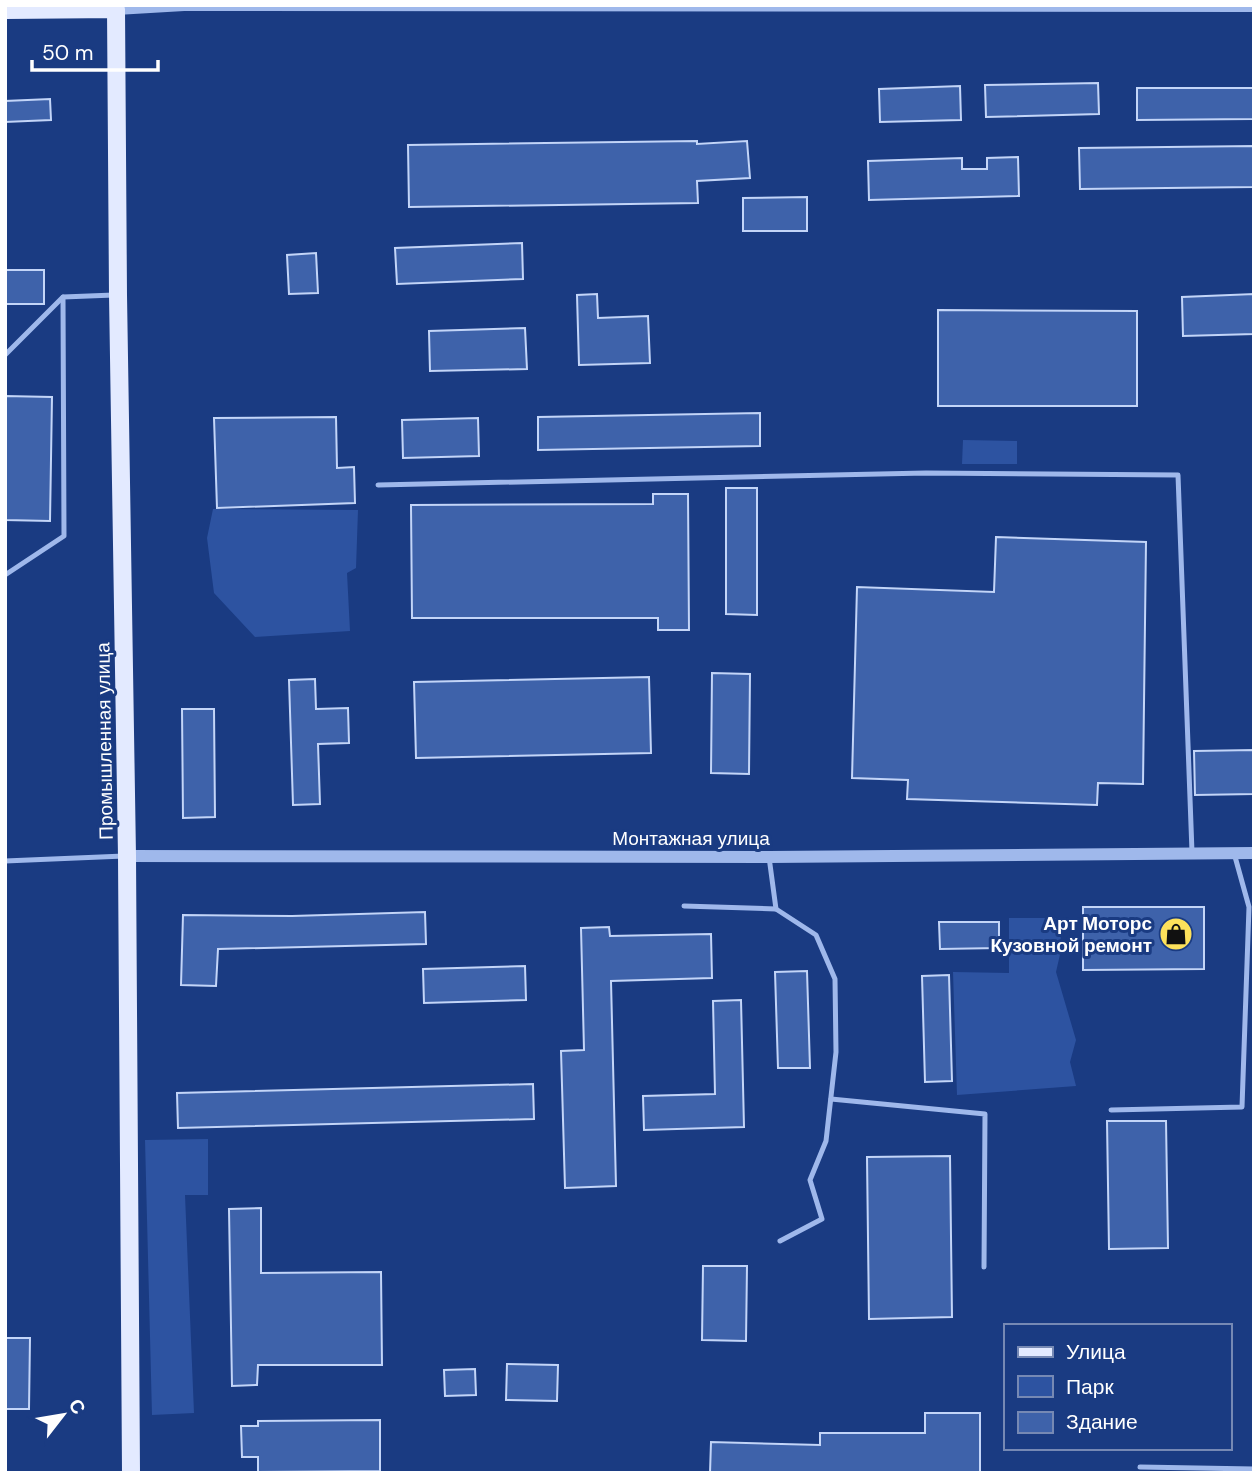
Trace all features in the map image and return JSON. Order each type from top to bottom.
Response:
[{"type":"main road","points":[[5,10],[116,7]]},
{"type":"main road","name":"Промышленная улица","points":[[116,7],[127,856],[131,1473]]},
{"type":"street","points":[[116,7],[1254,6]]},
{"type":"street","name":"Монтажная улица","points":[[127,856],[769,857],[1254,853]]},
{"type":"lane","points":[[5,355],[63,297],[118,295]]},
{"type":"lane","points":[[5,575],[64,536],[63,297]]},
{"type":"lane","points":[[378,485],[926,473],[1178,475],[1192,852]]},
{"type":"lane","points":[[1111,1110],[1242,1107],[1249,907],[1234,853]]},
{"type":"lane","points":[[5,861],[127,856]]},
{"type":"lane","points":[[769,857],[776,909]]},
{"type":"lane","points":[[684,906],[776,909],[816,935],[835,979],[836,1052],[826,1141],[810,1180],[822,1219],[780,1241]]},
{"type":"lane","points":[[1244,1047],[1254,1047]]},
{"type":"lane","points":[[831,1099],[985,1114],[984,1267]]},
{"type":"lane","points":[[1140,1468],[1254,1469]]},
{"type":"green space","points":[[963,440],[1017,441],[1017,464],[962,464]]},
{"type":"green space","points":[[213,509],[358,510],[356,568],[347,573],[350,631],[255,637],[214,593],[207,538]]},
{"type":"green space","points":[[1009,918],[1060,918],[1061,950],[1056,972],[1076,1040],[1070,1062],[1076,1086],[957,1095],[953,972],[1009,973]]},
{"type":"green space","points":[[208,1139],[208,1195],[185,1195],[194,1413],[152,1415],[145,1140]]},
{"type":"building","points":[[1098,83],[1099,114],[986,117],[985,85]]},
{"type":"building","points":[[960,86],[961,120],[880,122],[879,89]]},
{"type":"building","points":[[1137,88],[1253,88],[1253,119],[1137,120]]},
{"type":"building","points":[[50,99],[51,120],[5,122],[5,101]]},
{"type":"building","points":[[697,141],[697,144],[747,141],[750,178],[697,181],[698,203],[409,207],[408,145]]},
{"type":"building","points":[[1254,146],[1254,187],[1080,189],[1079,148]]},
{"type":"building","points":[[1018,157],[1019,196],[869,200],[868,161],[962,158],[962,169],[987,169],[987,158]]},
{"type":"building","points":[[807,197],[807,231],[743,231],[743,198]]},
{"type":"building","points":[[522,243],[523,279],[397,284],[395,248]]},
{"type":"building","points":[[316,253],[318,293],[289,294],[287,255]]},
{"type":"building","points":[[5,270],[44,270],[44,304],[5,304]]},
{"type":"building","points":[[597,294],[598,318],[648,316],[650,363],[579,365],[577,295]]},
{"type":"building","points":[[1254,294],[1254,334],[1183,336],[1182,297]]},
{"type":"building","points":[[938,310],[1137,311],[1137,406],[938,406]]},
{"type":"building","points":[[525,328],[527,369],[430,371],[429,331]]},
{"type":"building","points":[[5,396],[52,397],[50,521],[5,520]]},
{"type":"building","points":[[760,413],[760,446],[538,450],[538,417]]},
{"type":"building","points":[[336,417],[337,468],[354,467],[355,503],[217,508],[214,418]]},
{"type":"building","points":[[478,418],[479,456],[403,458],[402,420]]},
{"type":"building","points":[[726,488],[757,488],[757,615],[726,614]]},
{"type":"building","points":[[653,494],[688,494],[689,630],[658,630],[658,618],[412,618],[411,505],[653,504]]},
{"type":"building","points":[[996,537],[1146,542],[1143,784],[1098,783],[1097,805],[907,799],[908,780],[852,778],[857,587],[994,592]]},
{"type":"building","points":[[712,673],[750,674],[749,774],[711,773]]},
{"type":"building","points":[[649,677],[651,753],[416,758],[414,682]]},
{"type":"building","points":[[315,679],[316,709],[348,708],[349,743],[318,744],[320,804],[293,805],[289,680]]},
{"type":"building","points":[[182,709],[214,709],[215,817],[183,818]]},
{"type":"building","points":[[1254,750],[1254,794],[1195,795],[1194,751]]},
{"type":"building","points":[[1083,907],[1204,907],[1204,969],[1083,970]]},
{"type":"building","points":[[425,912],[426,944],[218,949],[216,986],[181,985],[183,915],[292,916]]},
{"type":"building","points":[[939,922],[999,922],[999,948],[940,949]]},
{"type":"building","points":[[609,927],[610,936],[711,934],[712,978],[611,981],[616,1186],[565,1188],[561,1051],[584,1050],[581,928]]},
{"type":"building","points":[[525,966],[526,1000],[424,1003],[423,969]]},
{"type":"building","points":[[807,971],[810,1068],[778,1068],[775,972]]},
{"type":"building","points":[[949,975],[952,1081],[925,1082],[922,976]]},
{"type":"building","points":[[741,1000],[744,1127],[644,1130],[643,1096],[715,1094],[713,1001]]},
{"type":"building","points":[[533,1084],[534,1119],[178,1128],[177,1093]]},
{"type":"building","points":[[1107,1121],[1166,1121],[1168,1248],[1109,1249]]},
{"type":"building","points":[[950,1156],[952,1317],[869,1319],[867,1157]]},
{"type":"building","points":[[261,1208],[261,1273],[381,1272],[382,1365],[258,1365],[257,1385],[232,1386],[229,1209]]},
{"type":"building","points":[[703,1266],[747,1266],[746,1341],[702,1340]]},
{"type":"building","points":[[5,1338],[30,1338],[29,1409],[5,1409]]},
{"type":"building","points":[[507,1364],[558,1365],[557,1401],[506,1400]]},
{"type":"building","points":[[475,1369],[476,1395],[445,1396],[444,1370]]},
{"type":"building","points":[[925,1413],[980,1413],[980,1473],[710,1473],[711,1442],[820,1445],[820,1433],[925,1433]]},
{"type":"building","points":[[380,1420],[380,1471],[258,1472],[258,1457],[242,1457],[241,1426],[258,1426],[258,1421]]},
{"type":"place","name":"Арт Моторс Кузовной ремонт","points":[[1176,934]]}]
